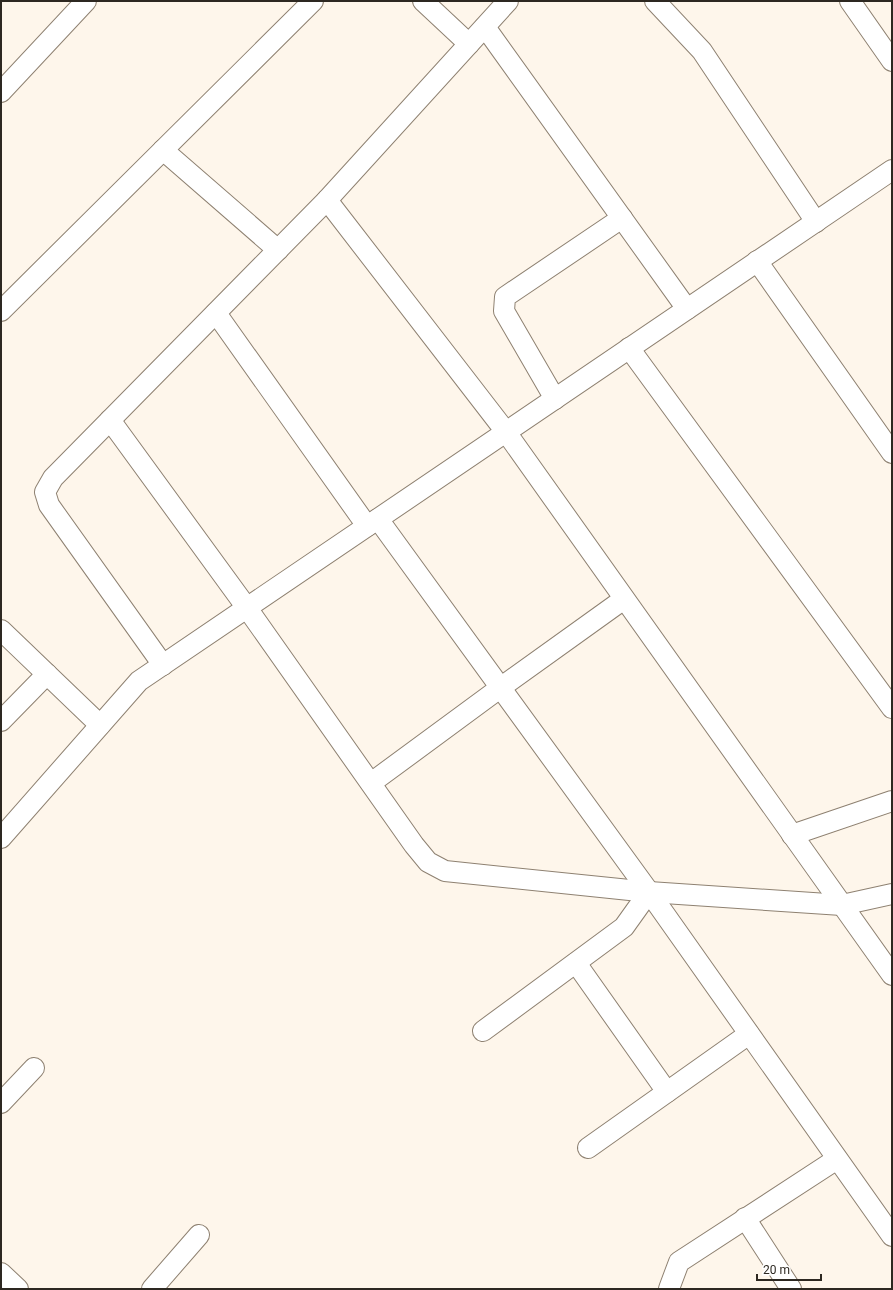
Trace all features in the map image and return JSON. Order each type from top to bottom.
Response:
[{"type":"street","points":[[1,92],[86,1]]},
{"type":"street","points":[[1,311],[313,1]]},
{"type":"street","points":[[422,1],[469,44]]},
{"type":"street","points":[[163,665],[49,505],[45,492],[53,478],[327,200],[508,1]]},
{"type":"street","points":[[655,1],[702,50],[816,222]]},
{"type":"street","points":[[850,1],[891,59]]},
{"type":"street","points":[[484,27],[687,309]]},
{"type":"street","points":[[163,150],[278,250]]},
{"type":"street","points":[[1,838],[139,681],[892,170]]},
{"type":"street","points":[[327,200],[506,432],[892,975]]},
{"type":"street","points":[[555,399],[504,311],[505,296],[622,218]]},
{"type":"street","points":[[758,261],[892,453]]},
{"type":"street","points":[[216,313],[373,523],[500,688],[649,892],[892,1236]]},
{"type":"street","points":[[629,348],[892,708]]},
{"type":"street","points":[[110,420],[247,608],[414,845],[428,862],[444,871],[649,892],[842,905],[892,894]]},
{"type":"street","points":[[371,783],[624,599]]},
{"type":"street","points":[[1,630],[100,725]]},
{"type":"street","points":[[1,721],[47,674]]},
{"type":"street","points":[[792,835],[892,801]]},
{"type":"street","points":[[483,1031],[624,927],[649,892]]},
{"type":"street","points":[[576,963],[667,1092]]},
{"type":"street","points":[[588,1148],[749,1034]]},
{"type":"street","points":[[1,1103],[34,1068]]},
{"type":"street","points":[[670,1289],[679,1262],[837,1159]]},
{"type":"street","points":[[746,1218],[791,1289]]},
{"type":"street","points":[[152,1289],[199,1235]]}]
